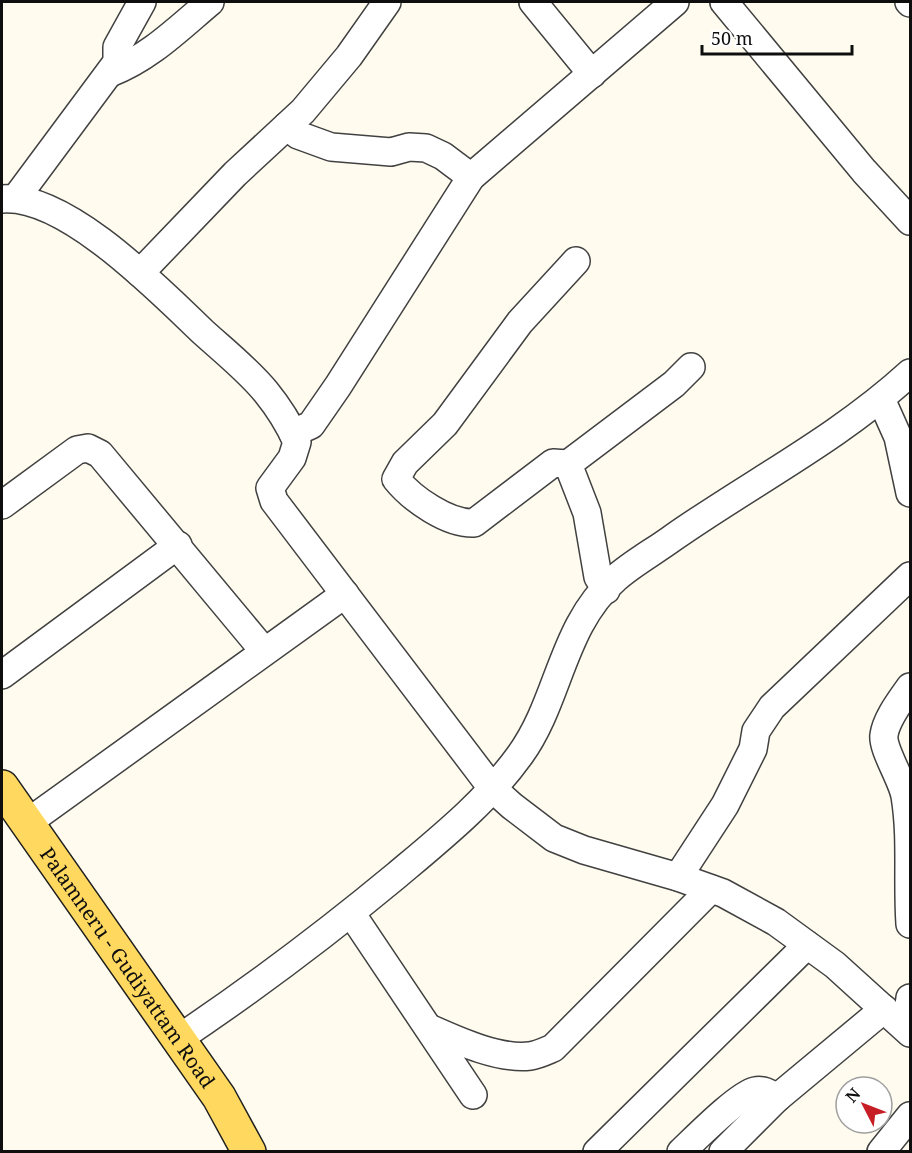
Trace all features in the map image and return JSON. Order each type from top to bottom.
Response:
[{"type":"main road","name":"Palamneru - Gudiyattam Road","points":[[2,788],[219,1097],[249,1152]]},
{"type":"street","points":[[142,2],[117,46],[117,62],[110,73],[9,198],[64,217],[105,244],[140,273],[264,390],[288,421],[297,442],[292,458],[270,488],[274,501],[492,788],[554,838],[584,850],[711,889],[776,922],[835,965],[908,1030]]},
{"type":"street","points":[[110,73],[129,66],[160,45],[210,2]]},
{"type":"street","points":[[140,273],[236,174],[303,111],[349,56],[387,2]]},
{"type":"street","points":[[533,2],[592,74]]},
{"type":"street","points":[[293,433],[311,424],[332,396],[384,319],[430,240],[471,177],[675,2]]},
{"type":"street","points":[[724,2],[864,171],[910,221]]},
{"type":"street","points":[[287,126],[298,135],[331,147],[391,152],[409,147],[426,148],[443,156],[471,177]]},
{"type":"street","points":[[576,261],[520,322],[445,424],[405,463],[396,479],[404,489],[461,523],[474,523],[532,476],[553,463],[568,464],[674,384],[691,367]]},
{"type":"street","points":[[178,1039],[235,1001],[351,913],[455,826],[492,788],[521,754],[541,714],[566,650],[591,607],[615,579],[704,516],[834,434],[882,399],[910,373]]},
{"type":"street","points":[[882,399],[904,433],[910,494]]},
{"type":"street","points":[[2,505],[77,450],[88,448],[100,454],[264,651]]},
{"type":"street","points":[[568,464],[587,513],[598,578],[606,590]]},
{"type":"street","points":[[2,675],[178,545]]},
{"type":"street","points":[[678,877],[725,805],[753,749],[756,731],[772,707],[910,576]]},
{"type":"street","points":[[27,823],[345,594]]},
{"type":"street","points":[[910,687],[889,721],[884,736],[887,751],[904,790],[909,810],[910,924]]},
{"type":"street","points":[[429,1028],[477,1048],[511,1055],[530,1056],[553,1048],[711,889]]},
{"type":"street","points":[[351,913],[473,1095]]},
{"type":"street","points":[[597,1152],[807,945]]},
{"type":"street","points":[[908,1030],[910,998]]},
{"type":"street","points":[[723,1152],[777,1098],[884,1009]]},
{"type":"street","points":[[681,1152],[738,1101],[753,1091],[763,1090],[777,1098]]},
{"type":"street","points":[[881,1152],[910,1116]]}]
